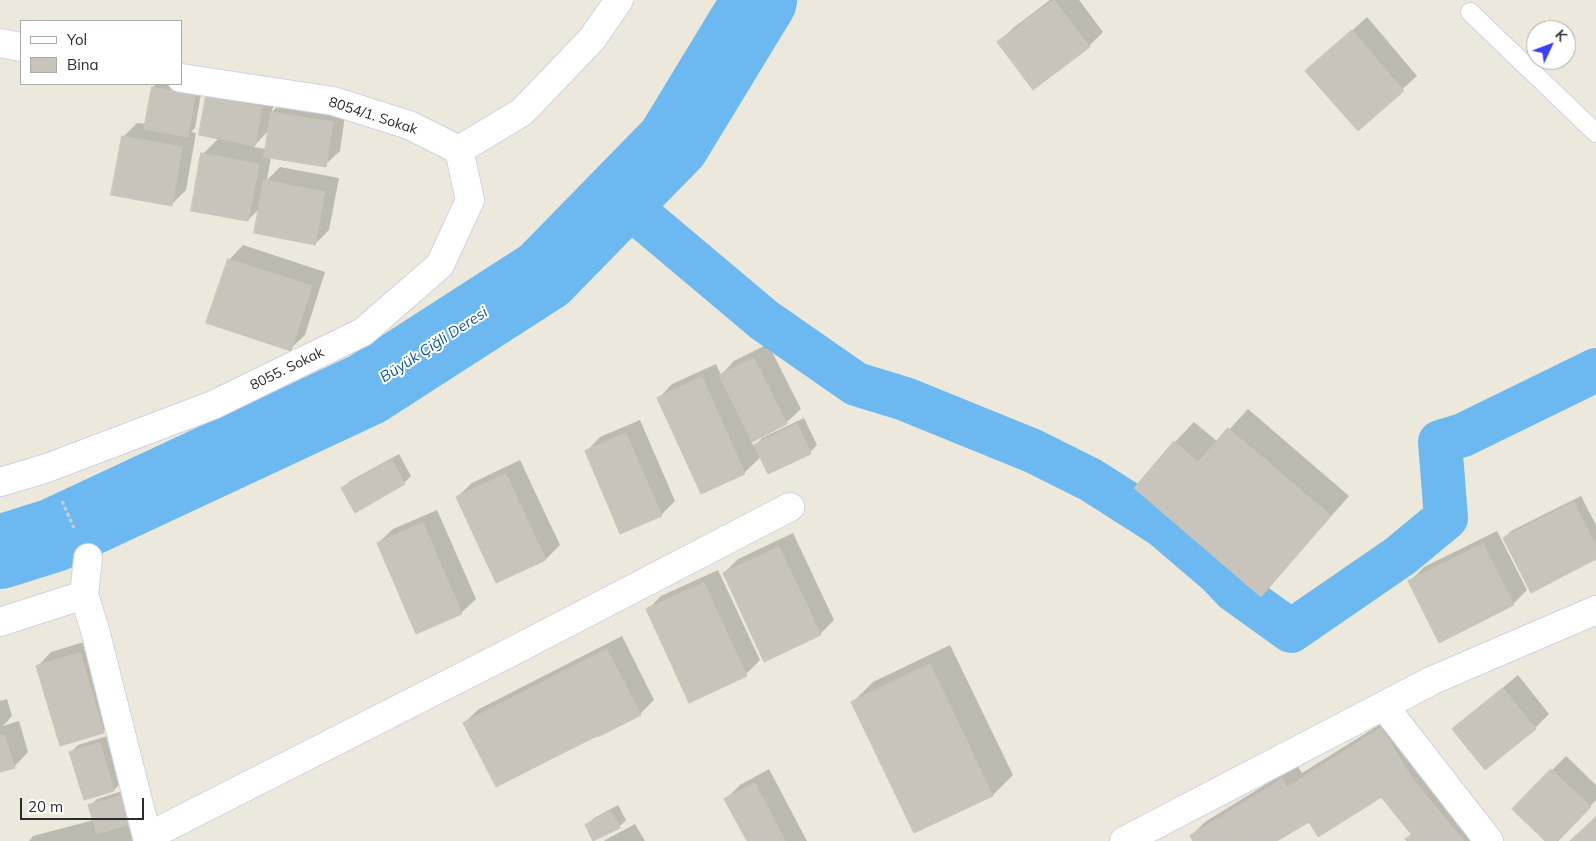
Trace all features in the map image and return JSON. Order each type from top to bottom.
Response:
[{"type":"street","points":[[459,150],[522,112],[592,39],[619,0]]},
{"type":"street","points":[[0,43],[20,47]]},
{"type":"street","name":"8054/1. Sokak","points":[[182,78],[333,101],[409,125],[459,150]]},
{"type":"street","name":"8055. Sokak","points":[[0,482],[47,468],[213,405],[363,332],[440,265],[470,200],[459,150]]},
{"type":"street","points":[[88,558],[84,595],[148,839],[790,507]]},
{"type":"street","points":[[0,622],[84,595]]},
{"type":"street","points":[[1124,841],[1433,680],[1596,610]]},
{"type":"street","points":[[1384,706],[1489,841]]},
{"type":"lane","points":[[1470,12],[1596,133]]},
{"type":"path","points":[[47,468],[88,558]]},
{"type":"building","points":[[1054,0],[1090,47],[1033,90],[997,42]]},
{"type":"building","points":[[1352,30],[1404,91],[1358,131],[1305,71]]},
{"type":"building","points":[[152,87],[195,95],[188,137],[144,129]]},
{"type":"building","points":[[206,96],[262,107],[255,146],[199,135]]},
{"type":"building","points":[[271,112],[333,122],[326,167],[264,157]]},
{"type":"building","points":[[122,136],[182,147],[172,206],[111,195]]},
{"type":"building","points":[[201,153],[259,164],[248,221],[191,211]]},
{"type":"building","points":[[264,180],[325,192],[315,245],[254,233]]},
{"type":"building","points":[[228,259],[312,286],[291,351],[206,323]]},
{"type":"building","points":[[754,358],[787,424],[752,442],[719,375]]},
{"type":"building","points":[[702,377],[745,474],[701,494],[657,398]]},
{"type":"building","points":[[797,424],[811,454],[768,474],[754,445]]},
{"type":"building","points":[[1228,428],[1331,516],[1261,597],[1134,488],[1174,441],[1198,462]]},
{"type":"building","points":[[626,433],[662,516],[620,534],[585,451]]},
{"type":"building","points":[[392,460],[405,484],[355,513],[341,488]]},
{"type":"building","points":[[506,474],[546,560],[496,583],[456,497]]},
{"type":"building","points":[[1574,502],[1596,546],[1596,559],[1531,593],[1503,538]]},
{"type":"building","points":[[423,523],[462,614],[416,634],[377,543]]},
{"type":"building","points":[[1483,544],[1514,605],[1439,643],[1408,581]]},
{"type":"building","points":[[779,547],[821,635],[764,662],[723,573]]},
{"type":"building","points":[[704,583],[747,676],[689,703],[646,609]]},
{"type":"building","points":[[607,649],[641,715],[598,737],[564,671]]},
{"type":"building","points":[[80,653],[104,733],[60,746],[36,666]]},
{"type":"building","points":[[930,664],[993,796],[914,833],[851,702]]},
{"type":"building","points":[[564,671],[597,736],[551,759],[518,695]]},
{"type":"building","points":[[1503,688],[1536,729],[1485,770],[1452,729]]},
{"type":"building","points":[[518,695],[551,759],[496,787],[463,723]]},
{"type":"building","points":[[1381,728],[1412,778],[1318,837],[1288,787]]},
{"type":"building","points":[[4,735],[15,768],[0,772],[0,736]]},
{"type":"building","points":[[100,743],[114,791],[84,800],[69,752]]},
{"type":"building","points":[[1551,769],[1591,807],[1558,841],[1545,841],[1512,809]]},
{"type":"building","points":[[1412,778],[1443,816],[1411,834],[1381,797]]},
{"type":"building","points":[[1282,779],[1309,822],[1277,841],[1247,841],[1229,812]]},
{"type":"building","points":[[755,783],[785,841],[747,841],[724,799]]},
{"type":"building","points":[[125,795],[133,823],[97,834],[88,805]]},
{"type":"building","points":[[611,811],[620,828],[593,841],[585,825]]},
{"type":"building","points":[[1229,812],[1247,841],[1193,841],[1190,836]]},
{"type":"building","points":[[1443,816],[1464,841],[1407,841],[1405,839]]},
{"type":"building","points":[[1596,817],[1596,841],[1570,841]]},
{"type":"waterway","name":"Büyük Çiğli Deresi","points":[[0,552],[54,535],[367,389],[544,275],[673,143],[760,0]]},
{"type":"waterway","points":[[619,198],[764,320],[856,384],[905,399],[1033,451],[1091,480],[1163,526],[1218,573],[1234,590],[1291,631],[1400,556],[1446,518],[1440,442],[1463,435],[1596,370]]}]
